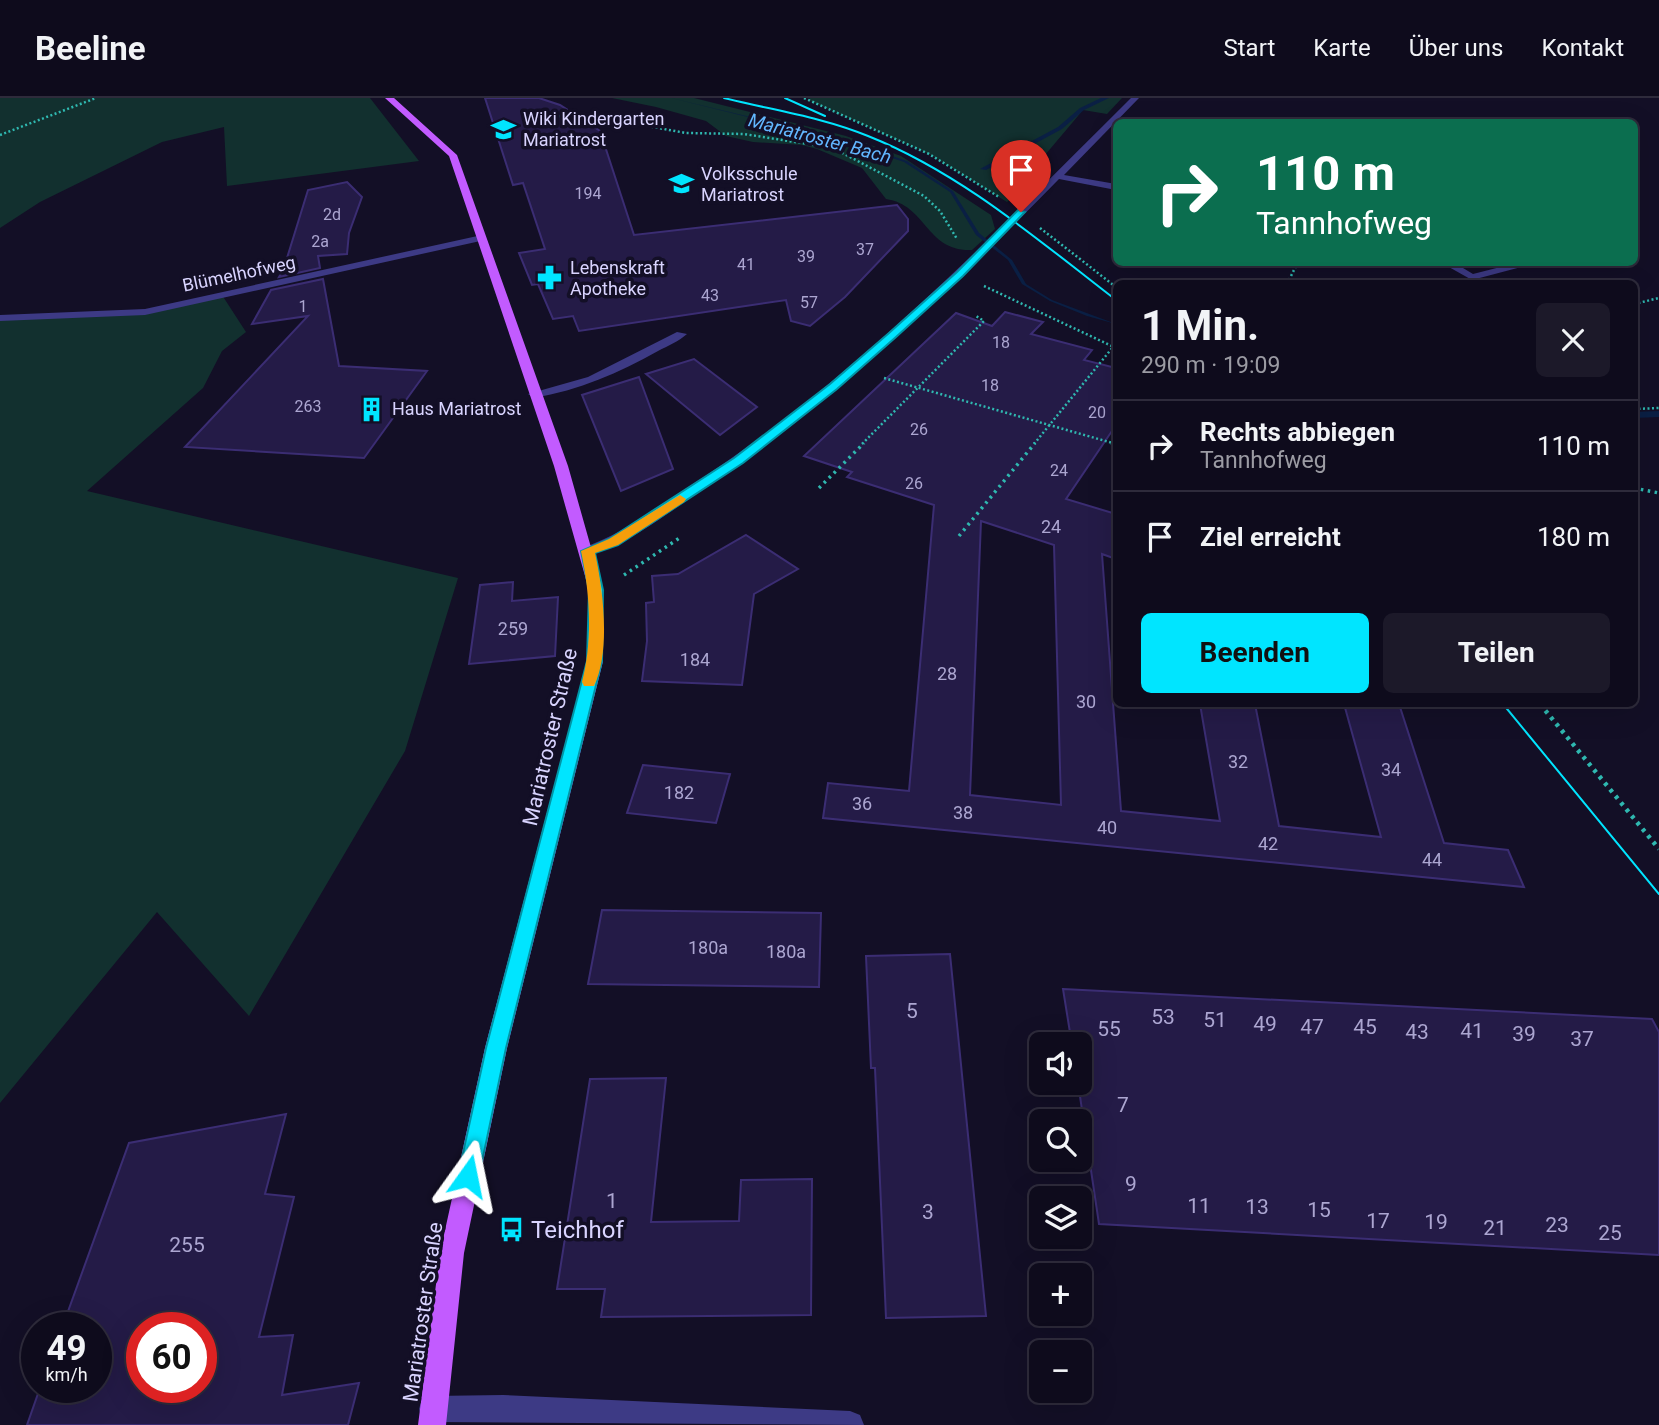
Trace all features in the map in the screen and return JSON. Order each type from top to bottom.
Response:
[{"type":"main road","name":"Mariatroster Straße","points":[[389,98],[453,155],[587,551],[596,590],[594,661],[496,1048],[452,1252],[432,1417]]},
{"type":"street","points":[[1113,119],[1135,98]]},
{"type":"street","points":[[587,551],[614,542],[739,461],[834,386],[960,274],[1113,119]]},
{"type":"street","points":[[1055,176],[1113,186]]},
{"type":"street","name":"Blümelhofweg","points":[[0,318],[145,312],[482,238]]},
{"type":"street","points":[[1451,266],[1472,277],[1520,266]]},
{"type":"street","points":[[1485,275],[1494,280]]},
{"type":"street","points":[[534,394],[558,392],[608,374],[681,334]]},
{"type":"street","points":[[432,1417],[517,1409],[850,1425]]},
{"type":"path","points":[[0,135],[96,98]]},
{"type":"path","points":[[804,98],[929,154],[975,180],[1021,212],[1113,285]]},
{"type":"path","points":[[553,116],[603,118],[686,133],[744,134],[833,149],[870,165],[924,196],[940,211],[962,247],[977,256]]},
{"type":"path","points":[[960,274],[1113,346]]},
{"type":"path","points":[[1638,303],[1659,298]]},
{"type":"path","points":[[819,488],[984,321],[976,316]]},
{"type":"path","points":[[959,536],[1113,349]]},
{"type":"path","points":[[880,377],[1113,443]]},
{"type":"path","points":[[1638,409],[1659,408]]},
{"type":"path","points":[[1638,489],[1659,493]]},
{"type":"path","points":[[1542,707],[1659,849]]},
{"type":"green space","points":[[0,98],[370,98],[419,161],[227,186],[224,127],[162,142],[40,202],[0,228]]},
{"type":"green space","points":[[612,98],[694,98],[846,136],[901,156],[991,215],[995,229],[972,250],[957,249],[935,236],[910,210],[900,203],[886,199],[862,168],[817,149],[802,145],[753,142],[726,136],[706,121]]},
{"type":"green space","points":[[1122,98],[1107,114],[1083,110],[1040,161],[1050,164],[1007,202],[929,154],[808,100]]},
{"type":"green space","points":[[222,295],[246,332],[222,351],[203,388],[87,491],[458,578],[405,751],[249,1016],[157,912],[0,1103],[0,318],[128,314]]},
{"type":"water","name":"Mariatroster Bach","points":[[671,98],[838,138],[907,161],[953,191],[979,233],[1012,260],[1026,284],[1052,300],[1113,323],[1050,301],[1022,284],[1008,260],[976,235],[950,192],[904,162],[836,139]]},
{"type":"building","points":[[485,98],[539,98],[560,105],[600,131],[634,235],[897,205],[908,219],[908,231],[845,297],[810,326],[791,321],[786,300],[579,331],[573,316],[553,319],[538,284],[532,285],[519,253],[545,249],[523,183],[513,185]]},
{"type":"building","points":[[347,182],[362,197],[349,233],[347,254],[318,256],[320,268],[279,277],[290,258],[287,258],[308,190]]},
{"type":"building","name":"Haus Mariatrost","points":[[323,279],[339,366],[427,371],[364,458],[185,447],[308,316],[252,324],[271,290]]},
{"type":"building","points":[[1005,312],[1043,322],[1031,334],[1092,350],[1084,360],[1113,367],[1113,429],[1066,499],[1113,513],[1113,558],[1102,554],[1121,811],[1220,821],[1201,707],[1256,707],[1279,826],[1381,837],[1345,707],[1400,707],[1444,843],[1508,850],[1524,887],[823,818],[828,783],[909,791],[934,505],[847,477],[852,472],[804,456],[956,313],[992,326]],"holes":[[[981,521],[1054,545],[1061,805],[970,795]]]},
{"type":"building","points":[[694,359],[757,407],[720,435],[646,374]]},
{"type":"building","points":[[639,377],[673,469],[621,491],[582,395]]},
{"type":"building","points":[[746,535],[798,569],[754,594],[742,685],[642,681],[647,641],[646,603],[654,602],[652,576],[678,574]]},
{"type":"building","points":[[513,582],[512,601],[558,597],[555,656],[469,664],[480,585]]},
{"type":"building","points":[[643,765],[730,774],[716,823],[627,813]]},
{"type":"building","points":[[602,910],[821,913],[819,987],[588,984]]},
{"type":"building","points":[[950,954],[986,1316],[886,1318],[875,1068],[871,1068],[866,956]]},
{"type":"building","points":[[1063,989],[1652,1019],[1659,1032],[1659,1255],[1099,1224],[1091,1172],[1092,1109],[1082,1109],[1080,1095],[1092,1095],[1092,1032],[1070,1032]]},
{"type":"building","points":[[666,1078],[651,1222],[739,1221],[741,1180],[812,1179],[811,1315],[601,1317],[605,1289],[557,1289],[590,1079]]},
{"type":"building","points":[[286,1114],[265,1194],[294,1197],[259,1337],[293,1335],[282,1395],[359,1383],[348,1425],[27,1425],[35,1403],[112,1403],[112,1312],[68,1312],[129,1143]]},
{"type":"waterway","points":[[984,169],[1060,128],[1082,109],[1106,98]]},
{"type":"waterway","points":[[1638,415],[1659,414]]},
{"type":"tram line","points":[[724,98],[833,124],[902,151],[998,209],[1113,298]]},
{"type":"tram line","points":[[785,98],[825,116]]},
{"type":"tram line","points":[[1505,707],[1659,894]]},
{"type":"slow traffic","points":[[589,682],[594,661],[596,590],[587,551],[614,542],[680,499]]},
{"type":"place","name":"Wiki Kindergarten Mariatrost","points":[[503,129]]},
{"type":"place","name":"Volksschule Mariatrost","points":[[681,184]]},
{"type":"place","name":"Lebenskraft Apotheke","points":[[550,278]]},
{"type":"place","name":"Haus Mariatrost","points":[[372,409]]},
{"type":"place","name":"Teichhof","points":[[511,1230]]},
{"type":"route","points":[[468,1176],[496,1048],[594,661],[596,590],[587,551],[614,542],[739,461],[834,386],[893,335],[960,274],[1021,212]]}]
